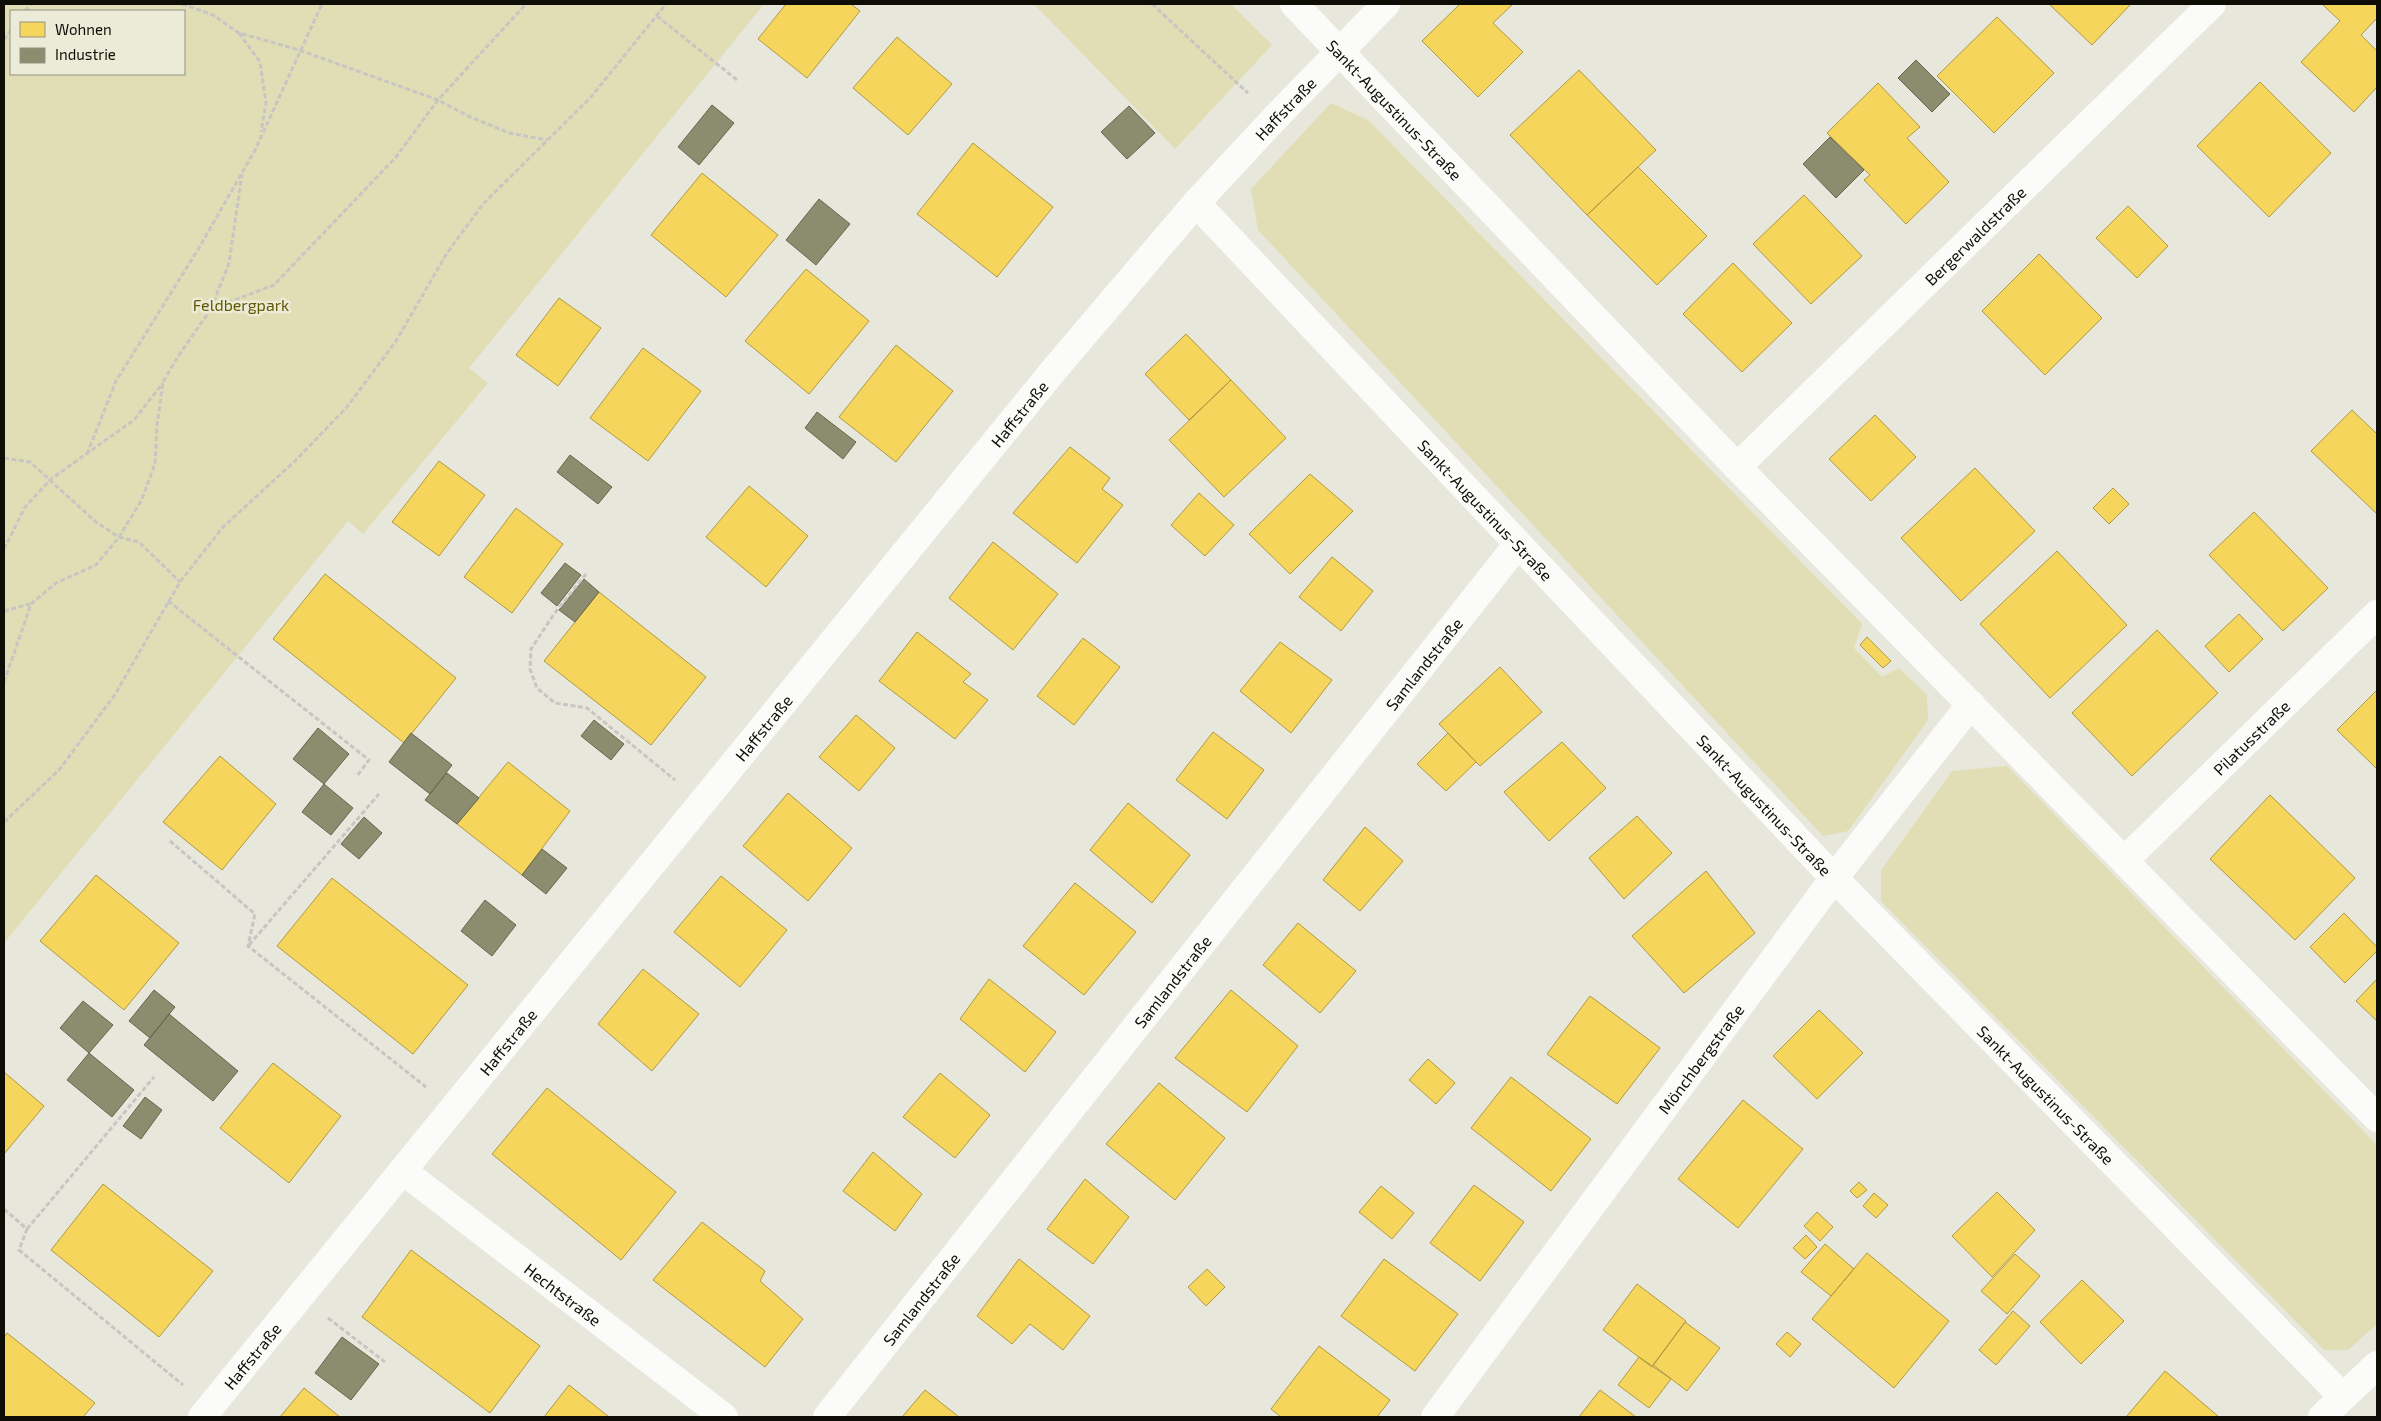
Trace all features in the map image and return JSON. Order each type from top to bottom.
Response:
[{"type":"street","name":"Sankt-Augustinus-Straße","points":[[1294,4],[1738,466],[2377,1118]]},
{"type":"street","name":"Haffstraße","points":[[206,1412],[1058,365],[1196,203],[1276,117],[1386,4]]},
{"type":"street","name":"Bergerwaldstraße","points":[[1738,466],[2212,4]]},
{"type":"street","name":"Sankt-Augustinus-Straße","points":[[1196,203],[1834,878],[2343,1397]]},
{"type":"street","name":"Samlandstraße","points":[[827,1417],[1518,544]]},
{"type":"street","name":"Pilatusstraße","points":[[2124,860],[2377,614]]},
{"type":"street","name":"Mönchbergstraße","points":[[1435,1417],[1834,878],[1971,704]]},
{"type":"street","name":"Hechtstraße","points":[[403,1171],[724,1417]]},
{"type":"street","points":[[2322,1417],[2377,1365]]},
{"type":"path","points":[[182,4],[213,16],[240,33],[299,50],[438,100],[468,116],[509,132],[547,141]]},
{"type":"path","points":[[87,454],[116,381],[199,248],[243,172],[322,4]]},
{"type":"path","points":[[211,309],[274,285],[396,157],[438,100],[526,4]]},
{"type":"path","points":[[4,822],[59,770],[76,748],[114,696],[180,582],[223,527],[294,462],[347,407],[396,341],[447,253],[483,204],[591,97],[666,4]]},
{"type":"path","points":[[1152,4],[1248,93]]},
{"type":"path","points":[[657,16],[737,80]]},
{"type":"path","points":[[240,33],[260,62],[266,102],[260,137]]},
{"type":"path","points":[[4,549],[25,506],[51,479],[134,420],[163,382],[211,309],[229,262],[243,172]]},
{"type":"path","points":[[4,611],[31,604],[56,583],[96,564],[119,537],[141,501],[155,464],[157,425],[163,382]]},
{"type":"path","points":[[4,458],[30,462],[51,479],[96,522],[119,537],[139,542],[180,582]]},
{"type":"path","points":[[586,574],[554,614],[531,649],[530,669],[537,688],[555,703],[587,708],[702,803]]},
{"type":"path","points":[[168,601],[369,760],[357,776]]},
{"type":"path","points":[[4,682],[31,604]]},
{"type":"path","points":[[248,946],[379,794]]},
{"type":"path","points":[[170,841],[255,914],[248,946]]},
{"type":"path","points":[[248,946],[454,1109]]},
{"type":"path","points":[[154,1077],[27,1229],[20,1250],[206,1412]]},
{"type":"path","points":[[4,1209],[27,1229]]},
{"type":"path","points":[[300,1296],[385,1362]]},
{"type":"green space","name":"Feldbergpark","points":[[4,4],[764,4],[469,368],[488,383],[363,534],[348,521],[4,943]]},
{"type":"green space","points":[[1034,4],[1231,4],[1272,45],[1175,149]]},
{"type":"green space","points":[[1331,103],[1368,120],[1862,624],[1854,648],[1882,677],[1899,668],[1927,695],[1928,720],[1848,831],[1823,836],[1258,230],[1251,189]]},
{"type":"green space","points":[[2007,766],[2377,1145],[2377,1324],[2348,1350],[2324,1350],[1881,901],[1881,870],[1952,771]]},
{"type":"building: Wohnen","points":[[786,4],[851,4],[860,11],[807,78],[758,39]]},
{"type":"building: Wohnen","points":[[1460,4],[1513,4],[1493,23],[1523,52],[1478,97],[1422,41]]},
{"type":"building: Wohnen","points":[[2049,4],[2131,4],[2092,45]]},
{"type":"building: Wohnen","points":[[2322,4],[2377,4],[2377,18],[2361,35],[2377,51],[2377,87],[2354,112],[2301,62],[2340,21]]},
{"type":"building: Wohnen","points":[[1997,17],[2054,73],[1994,133],[1937,76]]},
{"type":"building: Wohnen","points":[[897,37],[952,84],[908,135],[853,88]]},
{"type":"building: Wohnen","points":[[1579,70],[1656,150],[1587,215],[1510,135]]},
{"type":"building: Wohnen","points":[[2260,82],[2331,153],[2269,217],[2197,146]]},
{"type":"building: Wohnen","points":[[1878,83],[1920,127],[1907,138],[1949,182],[1906,224],[1864,180],[1870,175],[1827,133]]},
{"type":"building: Wohnen","points":[[973,143],[1053,207],[997,277],[917,214]]},
{"type":"building: Wohnen","points":[[1638,167],[1707,236],[1657,285],[1587,215]]},
{"type":"building: Wohnen","points":[[702,173],[778,235],[726,297],[651,235]]},
{"type":"building: Wohnen","points":[[1804,195],[1862,256],[1811,304],[1753,244]]},
{"type":"building: Wohnen","points":[[2128,206],[2168,246],[2137,278],[2096,238]]},
{"type":"building: Wohnen","points":[[2039,254],[2102,318],[2045,375],[1982,311]]},
{"type":"building: Wohnen","points":[[1733,263],[1792,323],[1742,372],[1683,314]]},
{"type":"building: Wohnen","points":[[806,269],[869,321],[809,394],[745,341]]},
{"type":"building: Wohnen","points":[[559,298],[601,328],[558,386],[516,355]]},
{"type":"building: Wohnen","points":[[1186,334],[1231,380],[1189,420],[1145,374]]},
{"type":"building: Wohnen","points":[[896,345],[953,391],[896,462],[839,417]]},
{"type":"building: Wohnen","points":[[643,348],[701,391],[648,461],[590,418]]},
{"type":"building: Wohnen","points":[[1231,380],[1286,438],[1224,497],[1169,440]]},
{"type":"building: Wohnen","points":[[2352,410],[2377,434],[2377,514],[2311,451]]},
{"type":"building: Wohnen","points":[[1875,415],[1916,457],[1871,501],[1829,459]]},
{"type":"building: Wohnen","points":[[1070,447],[1110,478],[1102,489],[1123,505],[1077,563],[1013,513]]},
{"type":"building: Wohnen","points":[[439,461],[485,495],[439,556],[392,522]]},
{"type":"building: Wohnen","points":[[1975,468],[2035,531],[1961,601],[1901,538]]},
{"type":"building: Wohnen","points":[[1310,474],[1353,511],[1290,574],[1249,534]]},
{"type":"building: Wohnen","points":[[749,486],[808,536],[766,587],[706,537]]},
{"type":"building: Wohnen","points":[[2113,488],[2129,504],[2109,524],[2093,508]]},
{"type":"building: Wohnen","points":[[1199,493],[1234,525],[1205,556],[1171,525]]},
{"type":"building: Wohnen","points":[[516,508],[563,544],[512,613],[464,577]]},
{"type":"building: Wohnen","points":[[2254,512],[2328,588],[2283,631],[2209,555]]},
{"type":"building: Wohnen","points":[[993,542],[1058,594],[1013,650],[949,598]]},
{"type":"building: Wohnen","points":[[2057,551],[2127,625],[2050,698],[1980,624]]},
{"type":"building: Wohnen","points":[[1332,557],[1373,591],[1341,631],[1299,597]]},
{"type":"building: Wohnen","points":[[325,574],[456,678],[404,743],[273,639]]},
{"type":"building: Wohnen","points":[[599,592],[706,677],[651,745],[544,661]]},
{"type":"building: Wohnen","points":[[2239,614],[2263,639],[2229,672],[2205,646]]},
{"type":"building: Wohnen","points":[[2157,630],[2218,693],[2132,776],[2072,713]]},
{"type":"building: Wohnen","points":[[917,632],[971,674],[963,682],[988,700],[955,739],[879,681]]},
{"type":"building: Wohnen","points":[[1867,637],[1891,661],[1883,668],[1860,645]]},
{"type":"building: Wohnen","points":[[1083,638],[1120,667],[1074,725],[1037,696]]},
{"type":"building: Wohnen","points":[[1280,642],[1332,680],[1291,733],[1240,691]]},
{"type":"building: Wohnen","points":[[1500,667],[1542,712],[1480,766],[1439,724]]},
{"type":"building: Wohnen","points":[[2377,690],[2377,769],[2337,730]]},
{"type":"building: Wohnen","points":[[856,715],[895,748],[859,791],[819,757]]},
{"type":"building: Wohnen","points":[[1213,732],[1264,770],[1227,819],[1176,780]]},
{"type":"building: Wohnen","points":[[1448,733],[1476,762],[1446,791],[1417,764]]},
{"type":"building: Wohnen","points":[[1562,742],[1606,788],[1549,841],[1504,792]]},
{"type":"building: Wohnen","points":[[220,756],[276,804],[222,870],[163,822]]},
{"type":"building: Wohnen","points":[[508,762],[570,811],[522,875],[457,824]]},
{"type":"building: Wohnen","points":[[788,793],[852,848],[808,901],[743,846]]},
{"type":"building: Wohnen","points":[[2270,795],[2355,878],[2295,940],[2210,859]]},
{"type":"building: Wohnen","points":[[1128,803],[1190,855],[1152,903],[1090,850]]},
{"type":"building: Wohnen","points":[[1637,816],[1672,853],[1624,899],[1589,858]]},
{"type":"building: Wohnen","points":[[1365,827],[1403,861],[1360,911],[1323,880]]},
{"type":"building: Wohnen","points":[[1706,871],[1755,933],[1684,993],[1632,936]]},
{"type":"building: Wohnen","points":[[96,875],[179,943],[124,1010],[40,941]]},
{"type":"building: Wohnen","points":[[721,876],[787,930],[740,987],[674,932]]},
{"type":"building: Wohnen","points":[[332,878],[468,985],[413,1054],[277,946]]},
{"type":"building: Wohnen","points":[[1075,883],[1136,932],[1084,995],[1023,946]]},
{"type":"building: Wohnen","points":[[2344,913],[2377,947],[2377,951],[2345,983],[2310,947]]},
{"type":"building: Wohnen","points":[[1298,923],[1356,971],[1320,1013],[1263,965]]},
{"type":"building: Wohnen","points":[[643,969],[699,1014],[652,1071],[598,1024]]},
{"type":"building: Wohnen","points":[[989,979],[1056,1032],[1025,1072],[960,1019]]},
{"type":"building: Wohnen","points":[[2377,979],[2377,1021],[2356,1001]]},
{"type":"building: Wohnen","points":[[1231,990],[1298,1046],[1247,1112],[1175,1058]]},
{"type":"building: Wohnen","points":[[1590,996],[1660,1048],[1617,1104],[1547,1054]]},
{"type":"building: Wohnen","points":[[1819,1010],[1863,1053],[1817,1099],[1773,1056]]},
{"type":"building: Wohnen","points":[[1428,1059],[1455,1083],[1436,1104],[1409,1080]]},
{"type":"building: Wohnen","points":[[273,1063],[341,1116],[289,1183],[220,1128]]},
{"type":"building: Wohnen","points":[[4,1072],[44,1106],[4,1154]]},
{"type":"building: Wohnen","points":[[940,1073],[990,1115],[955,1158],[903,1117]]},
{"type":"building: Wohnen","points":[[1511,1077],[1591,1139],[1551,1191],[1471,1128]]},
{"type":"building: Wohnen","points":[[1159,1083],[1225,1138],[1175,1200],[1106,1144]]},
{"type":"building: Wohnen","points":[[547,1088],[676,1192],[621,1260],[492,1154]]},
{"type":"building: Wohnen","points":[[1743,1100],[1803,1149],[1738,1228],[1678,1179]]},
{"type":"building: Wohnen","points":[[873,1152],[922,1194],[895,1231],[843,1191]]},
{"type":"building: Wohnen","points":[[1085,1179],[1129,1217],[1093,1264],[1047,1229]]},
{"type":"building: Wohnen","points":[[1859,1182],[1867,1190],[1857,1198],[1850,1191]]},
{"type":"building: Wohnen","points":[[103,1184],[213,1271],[159,1337],[51,1250]]},
{"type":"building: Wohnen","points":[[1474,1185],[1524,1222],[1480,1281],[1430,1243]]},
{"type":"building: Wohnen","points":[[1381,1186],[1414,1213],[1392,1239],[1359,1212]]},
{"type":"building: Wohnen","points":[[1997,1192],[2035,1230],[1992,1277],[1952,1236]]},
{"type":"building: Wohnen","points":[[1874,1193],[1888,1205],[1876,1218],[1863,1206]]},
{"type":"building: Wohnen","points":[[1817,1212],[1833,1227],[1820,1241],[1804,1226]]},
{"type":"building: Wohnen","points":[[702,1222],[765,1271],[760,1281],[803,1319],[765,1367],[653,1280]]},
{"type":"building: Wohnen","points":[[1806,1235],[1817,1247],[1805,1259],[1793,1248]]},
{"type":"building: Wohnen","points":[[1825,1244],[1854,1269],[1831,1296],[1801,1272]]},
{"type":"building: Wohnen","points":[[411,1250],[540,1346],[490,1413],[362,1317]]},
{"type":"building: Wohnen","points":[[1867,1253],[1949,1321],[1894,1388],[1812,1319]]},
{"type":"building: Wohnen","points":[[2015,1254],[2040,1276],[2007,1314],[1981,1291]]},
{"type":"building: Wohnen","points":[[1019,1259],[1090,1316],[1063,1350],[1030,1324],[1012,1344],[977,1316]]},
{"type":"building: Wohnen","points":[[1384,1259],[1458,1314],[1415,1371],[1341,1316]]},
{"type":"building: Wohnen","points":[[1207,1269],[1225,1287],[1206,1306],[1188,1287]]},
{"type":"building: Wohnen","points":[[2082,1280],[2124,1321],[2081,1364],[2040,1322]]},
{"type":"building: Wohnen","points":[[1637,1284],[1686,1321],[1652,1367],[1603,1330]]},
{"type":"building: Wohnen","points":[[2013,1311],[2030,1326],[1996,1365],[1979,1350]]},
{"type":"building: Wohnen","points":[[1685,1322],[1720,1348],[1687,1391],[1653,1365]]},
{"type":"building: Wohnen","points":[[1787,1332],[1801,1344],[1790,1357],[1776,1344]]},
{"type":"building: Wohnen","points":[[7,1333],[95,1403],[83,1417],[4,1417],[4,1338]]},
{"type":"building: Wohnen","points":[[1319,1346],[1390,1400],[1377,1417],[1281,1417],[1271,1409]]},
{"type":"building: Wohnen","points":[[1639,1357],[1671,1379],[1649,1408],[1618,1385]]},
{"type":"building: Wohnen","points":[[2165,1371],[2219,1417],[2126,1417]]},
{"type":"building: Wohnen","points":[[569,1385],[609,1417],[544,1417]]},
{"type":"building: Wohnen","points":[[304,1388],[340,1417],[280,1417]]},
{"type":"building: Wohnen","points":[[925,1390],[959,1417],[902,1417]]},
{"type":"building: Wohnen","points":[[1600,1390],[1636,1417],[1579,1417]]},
{"type":"building: Industrie","points":[[1916,60],[1950,94],[1932,112],[1898,78]]},
{"type":"building: Industrie","points":[[712,105],[734,123],[699,165],[678,147]]},
{"type":"building: Industrie","points":[[1129,106],[1155,133],[1127,159],[1101,132]]},
{"type":"building: Industrie","points":[[1830,137],[1864,170],[1836,198],[1803,164]]},
{"type":"building: Industrie","points":[[819,199],[850,224],[816,265],[786,240]]},
{"type":"building: Industrie","points":[[817,412],[856,442],[843,459],[805,428]]},
{"type":"building: Industrie","points":[[570,455],[612,487],[598,504],[557,472]]},
{"type":"building: Industrie","points":[[565,563],[581,575],[557,606],[541,593]]},
{"type":"building: Industrie","points":[[584,579],[599,592],[575,622],[559,610]]},
{"type":"building: Industrie","points":[[594,720],[624,744],[611,760],[581,736]]},
{"type":"building: Industrie","points":[[318,728],[349,754],[324,784],[293,759]]},
{"type":"building: Industrie","points":[[411,733],[452,765],[430,794],[389,762]]},
{"type":"building: Industrie","points":[[447,773],[479,798],[457,824],[425,800]]},
{"type":"building: Industrie","points":[[324,784],[353,808],[331,835],[302,812]]},
{"type":"building: Industrie","points":[[364,817],[382,833],[359,859],[341,844]]},
{"type":"building: Industrie","points":[[542,849],[567,868],[546,894],[522,875]]},
{"type":"building: Industrie","points":[[485,900],[516,925],[492,956],[461,931]]},
{"type":"building: Industrie","points":[[154,990],[175,1007],[150,1038],[129,1021]]},
{"type":"building: Industrie","points":[[83,1001],[113,1025],[89,1053],[60,1028]]},
{"type":"building: Industrie","points":[[169,1014],[238,1071],[213,1101],[144,1045]]},
{"type":"building: Industrie","points":[[89,1053],[134,1090],[112,1117],[67,1080]]},
{"type":"building: Industrie","points":[[145,1097],[162,1110],[141,1139],[123,1126]]},
{"type":"building: Industrie","points":[[342,1337],[379,1364],[351,1400],[315,1373]]}]
